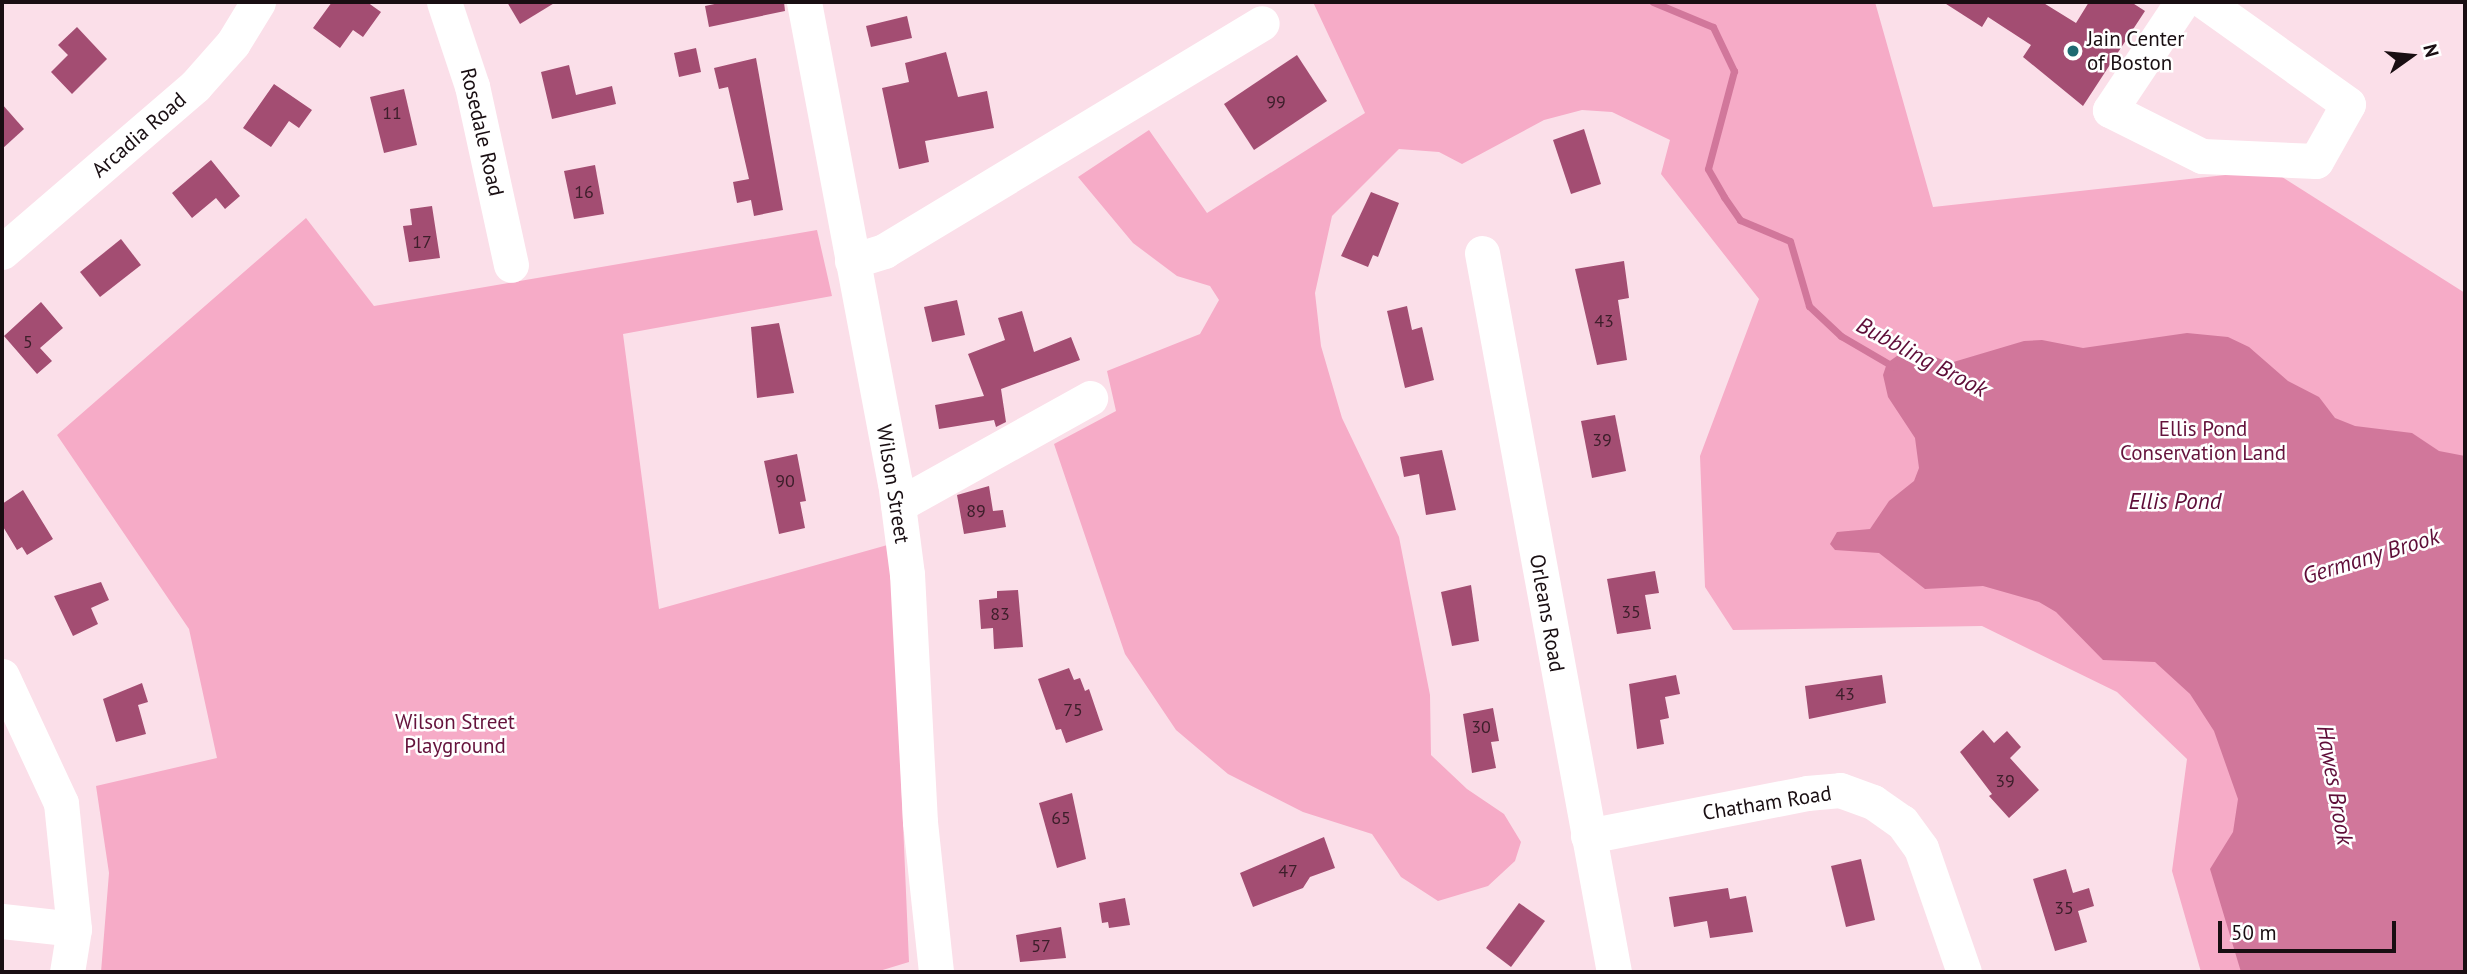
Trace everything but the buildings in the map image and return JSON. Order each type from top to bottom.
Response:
[{"type":"street","name":"Arcadia Road","points":[[2,252],[195,86],[233,43],[258,2]]},
{"type":"street","name":"Rosedale Road","points":[[444,2],[472,86],[512,265]]},
{"type":"street","name":"Wilson Street","points":[[804,2],[898,505],[916,685],[920,822],[936,972]]},
{"type":"street","points":[[2182,2],[2110,110],[2202,156],[2316,161],[2348,104],[2205,2]]},
{"type":"street","points":[[852,261],[884,251],[1262,23]]},
{"type":"street","name":"Orleans Road","points":[[1482,253],[1614,972]]},
{"type":"street","points":[[898,505],[1090,398]]},
{"type":"street","points":[[2,676],[61,803],[74,929],[67,972]]},
{"type":"street","name":"Chatham Road","points":[[1588,836],[1807,793],[1840,790],[1873,802],[1902,822],[1921,848],[1964,972]]},
{"type":"street","points":[[2,921],[74,929]]},
{"type":"green space","name":"Ellis Pond Conservation Land","points":[[1313,2],[1875,2],[1933,207],[2271,170],[2465,293],[2465,972],[2201,972],[2172,871],[2187,759],[2117,692],[1982,626],[1733,630],[1705,587],[1700,456],[1759,299],[1661,174],[1670,140],[1612,112],[1582,110],[1544,120],[1462,164],[1439,152],[1399,149],[1332,216],[1315,293],[1321,346],[1342,418],[1399,537],[1430,695],[1431,755],[1467,789],[1504,814],[1521,842],[1515,861],[1488,886],[1438,901],[1401,877],[1372,834],[1303,812],[1228,774],[1176,730],[1125,654],[1054,444],[1116,411],[1107,371],[1200,334],[1219,300],[1210,286],[1177,276],[1133,243],[1078,177],[1149,130],[1207,213],[1365,113]]},
{"type":"green space","name":"Wilson Street Playground","points":[[306,218],[374,306],[817,230],[832,296],[623,334],[659,609],[891,544],[909,962],[876,972],[101,972],[109,873],[96,786],[217,758],[189,629],[57,435]]},
{"type":"water","name":"Ellis Pond","points":[[2187,333],[2228,337],[2249,347],[2288,381],[2319,397],[2335,418],[2355,426],[2412,433],[2439,451],[2465,456],[2465,972],[2241,972],[2210,869],[2233,832],[2238,799],[2214,731],[2190,694],[2155,662],[2103,660],[2056,612],[2039,602],[1983,586],[1925,589],[1879,553],[1835,550],[1830,544],[1837,532],[1870,529],[1889,501],[1914,481],[1919,468],[1915,438],[1888,397],[1883,375],[1887,363],[1904,351],[1916,349],[1950,363],[2024,341],[2042,340],[2083,348]]},
{"type":"waterway","name":"Bubbling Brook","points":[[1653,2],[1713,27],[1734,71],[1708,169],[1724,197],[1740,220],[1790,241],[1809,306],[1841,336],[1894,367]]},
{"type":"place","name":"Jain Center of Boston","points":[[2073,51]]},
{"type":"water label","name":"Germany Brook","points":[[2371,556]]},
{"type":"water label","name":"Hawes Brook","points":[[2335,785]]}]
